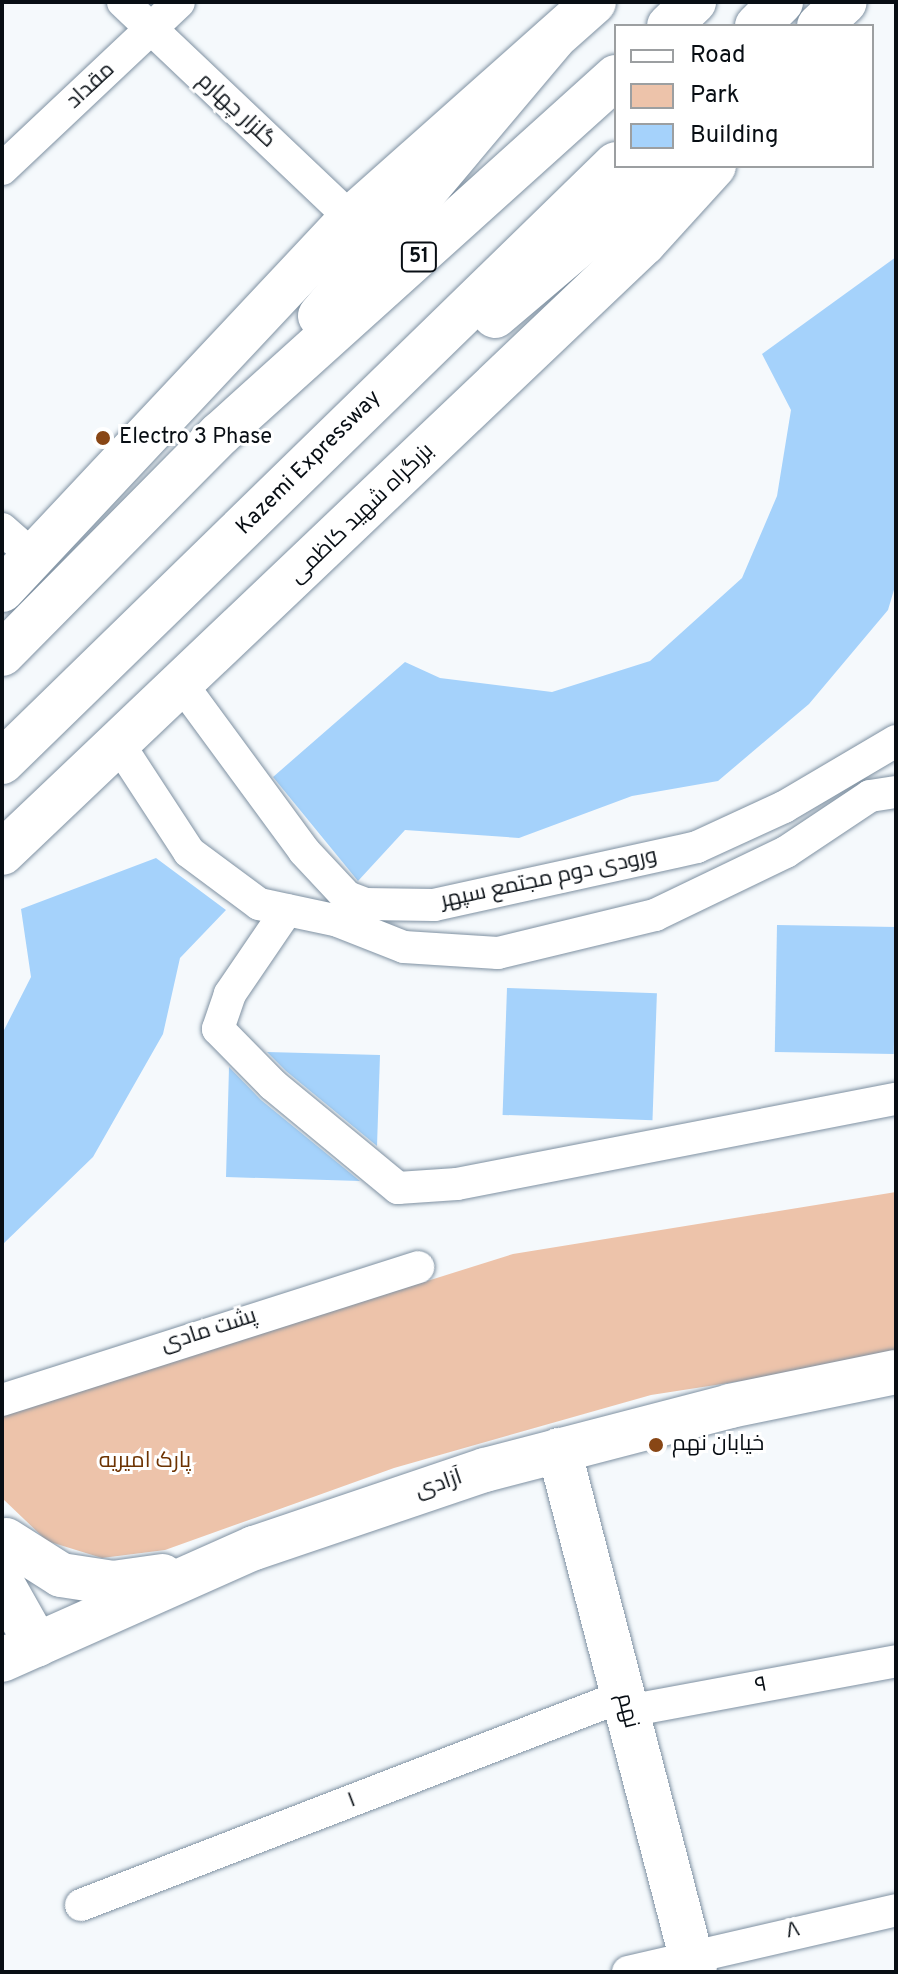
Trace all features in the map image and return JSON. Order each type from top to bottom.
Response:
[{"type":"main road","points":[[2,590],[351,218],[594,2]]},
{"type":"main road","points":[[671,24],[694,2]]},
{"type":"main road","points":[[759,24],[781,2]]},
{"type":"main road","points":[[821,24],[845,2]]},
{"type":"main road","points":[[842,24],[862,2]]},
{"type":"main road","points":[[220,434],[553,39]]},
{"type":"main road","name":"51","points":[[2,654],[220,434],[614,79]]},
{"type":"main road","name":"Kazemi Expressway","points":[[2,762],[82,692],[275,494],[614,166]]},
{"type":"main road","points":[[275,494],[670,168]]},
{"type":"main road","name":"بزرگراه شهید کاظمی","points":[[2,853],[120,746],[644,243],[712,168]]},
{"type":"main road","name":"آزادی","points":[[34,1646],[254,1548],[559,1450],[896,1372]]},
{"type":"main road","name":"نهم","points":[[559,1450],[692,1962]]},
{"type":"main road","points":[[4,1537],[61,1575],[113,1583],[254,1548]]},
{"type":"main road","points":[[4,1537],[34,1646]]},
{"type":"main road","points":[[2,1583],[34,1646]]},
{"type":"street","name":"گلزار چهارم","points":[[123,2],[351,218]]},
{"type":"street","name":"مقداد","points":[[2,169],[179,2]]},
{"type":"street","points":[[2,529],[35,558]]},
{"type":"street","name":"ورودی دوم مجتمع سپهر","points":[[183,686],[304,851],[347,897],[365,904],[434,905],[697,847],[784,807],[896,741]]},
{"type":"street","points":[[120,746],[189,852],[259,904],[404,947],[498,953],[655,915],[786,852],[870,796],[896,792]]},
{"type":"street","points":[[287,910],[230,994],[218,1029],[273,1085],[398,1188],[457,1184],[896,1099]]},
{"type":"street","name":"پشت مادی","points":[[2,1400],[418,1267]]},
{"type":"street","name":"۹","points":[[625,1704],[896,1661]]},
{"type":"street","name":"۱","points":[[81,1905],[625,1704]]},
{"type":"street","name":"۸","points":[[628,1972],[692,1962],[896,1910]]},
{"type":"green space","name":"پارک امیریه","points":[[896,1192],[896,1357],[651,1395],[394,1468],[165,1550],[102,1558],[47,1541],[2,1498],[2,1415],[513,1254]]},
{"type":"building","points":[[896,257],[896,583],[888,610],[809,704],[718,781],[632,796],[519,838],[405,830],[358,881],[273,777],[405,662],[440,678],[552,692],[650,661],[742,578],[777,496],[791,410],[762,354]]},
{"type":"building","points":[[156,858],[226,910],[180,958],[163,1034],[93,1157],[2,1245],[2,1034],[31,977],[21,909]]},
{"type":"building","points":[[777,925],[896,927],[894,1054],[775,1052]]},
{"type":"building","points":[[507,988],[657,993],[652,1120],[503,1115]]},
{"type":"building","points":[[267,1052],[380,1055],[377,1146],[286,1071]]},
{"type":"building","points":[[229,1067],[261,1100],[360,1181],[226,1177]]},
{"type":"place","name":"Electro 3 Phase","points":[[103,438]]},
{"type":"place","name":"خیابان نهم","points":[[656,1445]]}]
